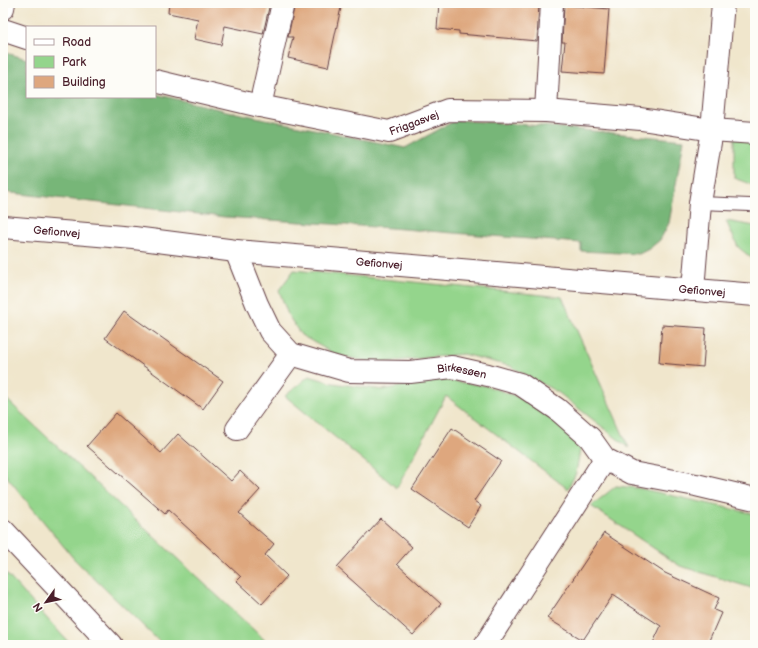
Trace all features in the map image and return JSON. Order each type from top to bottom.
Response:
[{"type":"street","points":[[3,8],[4,3]]},
{"type":"street","points":[[260,106],[283,3]]},
{"type":"street","points":[[546,111],[552,3]]},
{"type":"street","points":[[693,290],[700,203],[712,130],[723,3]]},
{"type":"street","points":[[3,30],[26,38]]},
{"type":"street","name":"Friggasvej","points":[[156,81],[260,106],[389,132],[448,110],[546,111],[641,119],[712,130],[755,133]]},
{"type":"street","name":"Gefionvej","points":[[3,227],[134,238],[236,251],[755,295]]},
{"type":"street","points":[[236,251],[270,332],[291,354],[237,429]]},
{"type":"street","name":"Birkesøen","points":[[291,354],[349,370],[410,372],[452,367],[520,384],[557,409],[590,438],[605,459],[632,473],[755,498]]},
{"type":"street","points":[[485,645],[605,459]]},
{"type":"street","points":[[3,530],[111,645]]},
{"type":"lane","points":[[700,203],[755,206]]},
{"type":"green space","points":[[3,52],[26,59],[26,98],[156,98],[156,94],[227,111],[405,148],[456,120],[542,126],[684,140],[669,223],[660,240],[649,249],[639,254],[581,251],[581,243],[225,217],[3,192]]},
{"type":"green space","points":[[734,137],[755,138],[755,186],[734,178]]},
{"type":"green space","points":[[726,221],[755,226],[755,261],[738,247]]},
{"type":"green space","points":[[294,270],[562,297],[629,448],[559,393],[510,366],[463,354],[377,363],[336,355],[301,335],[288,315],[279,290]]},
{"type":"green space","points":[[309,376],[333,383],[383,390],[436,379],[487,386],[532,402],[581,445],[576,473],[568,489],[446,396],[397,488],[285,396]]},
{"type":"green space","points":[[3,396],[270,645],[163,645],[74,559],[3,472]]},
{"type":"green space","points":[[616,486],[638,488],[755,514],[755,589],[680,566],[591,506]]},
{"type":"green space","points":[[3,570],[71,645],[3,645]]},
{"type":"building","points":[[169,3],[270,3],[263,34],[225,26],[221,45],[194,39],[198,19],[168,13]]},
{"type":"building","points":[[295,3],[342,3],[328,67],[288,58],[293,37],[288,37]]},
{"type":"building","points":[[439,3],[539,3],[537,41],[459,34],[459,31],[437,29]]},
{"type":"building","points":[[564,5],[609,9],[604,74],[562,71],[565,42],[562,42]]},
{"type":"building","points":[[124,311],[223,381],[203,409],[105,338]]},
{"type":"building","points":[[662,325],[706,328],[703,367],[659,363]]},
{"type":"building","points":[[116,413],[161,453],[178,434],[231,481],[240,471],[260,490],[239,513],[274,544],[265,555],[287,576],[262,604],[237,581],[241,577],[168,510],[165,514],[87,446]]},
{"type":"building","points":[[452,428],[501,461],[474,501],[481,506],[468,527],[412,489]]},
{"type":"building","points":[[381,519],[412,547],[397,564],[441,604],[413,635],[337,567]]},
{"type":"building","points":[[604,533],[665,573],[719,598],[714,610],[721,613],[707,645],[652,645],[661,626],[613,595],[583,640],[547,618]]}]
